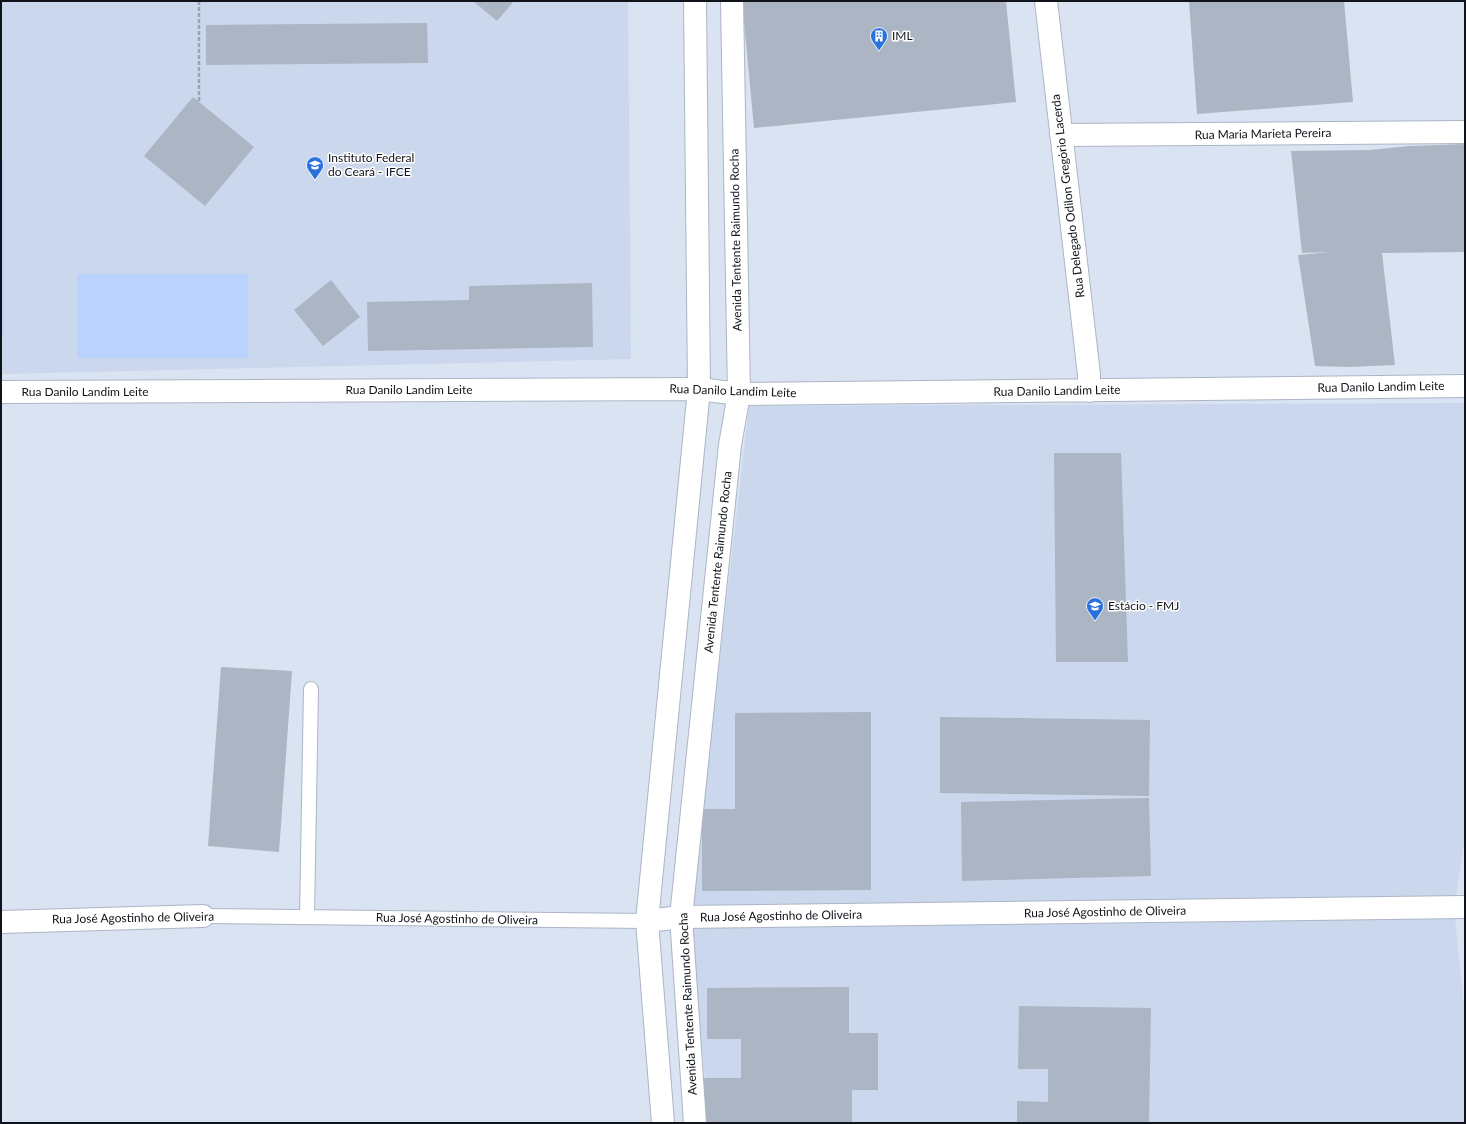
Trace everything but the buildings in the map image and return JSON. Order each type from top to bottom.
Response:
[{"type":"street","points":[[663,1123],[647,921],[699,389],[695,1]]},
{"type":"street","name":"Avenida Tentente Raimundo Rocha","points":[[695,1123],[681,917],[730,445],[739,394],[732,1]]},
{"type":"street","name":"Rua Delegado Odilon Gregório Lacerda","points":[[1046,1],[1089,375],[1089,391]]},
{"type":"street","name":"Rua Maria Marieta Pereira","points":[[1061,136],[1465,132]]},
{"type":"street","name":"Rua Danilo Landim Leite","points":[[1,392],[699,389],[739,394],[1465,386]]},
{"type":"street","name":"Rua José Agostinho de Oliveira","points":[[647,921],[681,917],[1465,907]]},
{"type":"street","name":"Rua José Agostinho de Oliveira","points":[[1,922],[203,916]]},
{"type":"lane","points":[[307,917],[311,689]]},
{"type":"lane","name":"Rua José Agostinho de Oliveira","points":[[203,916],[647,921]]},
{"type":"path","points":[[199,1],[199,102]]},
{"type":"shaded area","name":"Instituto Federal do Ceará - IFCE","points":[[1,1],[628,1],[631,359],[1,374]]},
{"type":"shaded area","points":[[1,162],[4,162],[4,336],[1,336]]},
{"type":"shaded area","points":[[77,274],[248,274],[248,358],[77,358]]},
{"type":"shaded area","name":"Estácio - FMJ","points":[[1465,403],[1465,837],[1454,910],[1465,1015],[1465,1123],[709,1123],[690,918],[749,406]]},
{"type":"place","name":"IML","points":[[879,51]]},
{"type":"place","name":"Instituto Federal do Ceará - IFCE","points":[[315,180]]},
{"type":"place","name":"Estácio - FMJ","points":[[1095,621]]}]
